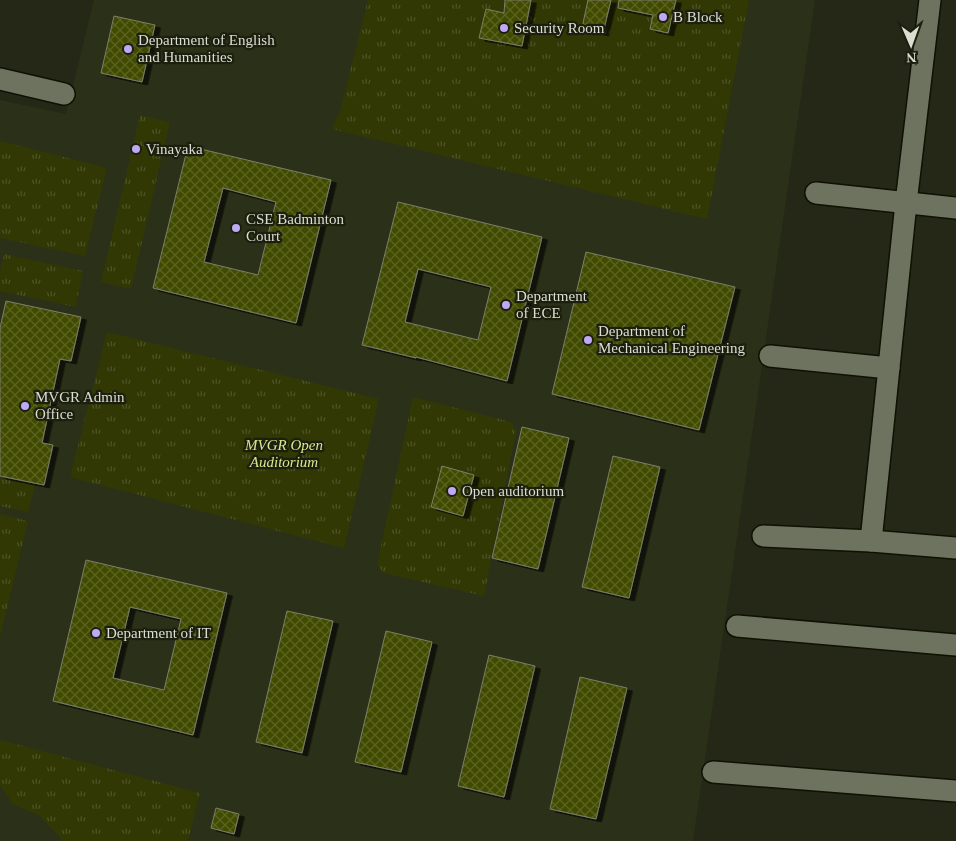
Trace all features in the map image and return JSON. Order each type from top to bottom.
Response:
[{"type":"street","points":[[872,541],[906,203],[930,0]]},
{"type":"street","points":[[0,79],[64,94]]},
{"type":"street","points":[[816,193],[956,208]]},
{"type":"street","points":[[770,356],[889,368]]},
{"type":"street","points":[[763,536],[872,541],[956,548]]},
{"type":"street","points":[[737,626],[956,645]]},
{"type":"street","points":[[713,772],[956,791]]},
{"type":"shaded area","points":[[94,0],[815,0],[693,841],[0,841],[0,100],[66,114]]},
{"type":"green space","points":[[368,0],[749,0],[707,219],[332,129],[340,111]]},
{"type":"green space","points":[[140,115],[170,122],[131,289],[101,282]]},
{"type":"green space","points":[[0,141],[107,168],[85,256],[0,238]]},
{"type":"green space","points":[[4,254],[83,271],[76,307],[0,291],[0,271]]},
{"type":"green space","name":"MVGR Open Auditorium","points":[[107,332],[379,399],[344,548],[70,477]]},
{"type":"green space","points":[[413,397],[511,422],[516,431],[484,596],[384,573],[377,565]]},
{"type":"green space","points":[[0,478],[35,485],[28,512],[0,506]]},
{"type":"green space","points":[[0,514],[28,521],[0,637]]},
{"type":"green space","points":[[0,740],[200,793],[188,841],[63,841],[40,816],[13,804],[0,785]]},
{"type":"building","name":"Security Room","points":[[505,0],[531,0],[522,46],[479,38],[486,9],[504,13]]},
{"type":"building","points":[[588,0],[611,0],[603,33],[582,28]]},
{"type":"building","points":[[619,0],[676,0],[668,33],[650,29],[653,15],[618,8]]},
{"type":"building","name":"Department of English and Humanities","points":[[114,16],[155,25],[142,82],[101,73]]},
{"type":"building","points":[[188,146],[331,180],[296,323],[153,288]],"holes":[[[223,188],[276,202],[258,275],[204,262]]]},
{"type":"building","name":"Department of ECE","points":[[398,202],[542,237],[507,381],[362,345]],"holes":[[[418,269],[491,287],[478,340],[405,322]]]},
{"type":"building","name":"Department of Mechanical Engineering","points":[[586,252],[735,287],[699,430],[552,394]]},
{"type":"building","name":"MVGR Admin Office","points":[[6,301],[81,317],[71,361],[60,359],[42,443],[53,445],[44,485],[0,476],[0,328]]},
{"type":"building","points":[[522,427],[569,438],[538,569],[492,558]]},
{"type":"building","points":[[613,456],[660,467],[629,598],[582,587]]},
{"type":"building","name":"Open auditorium","points":[[442,466],[474,475],[463,516],[431,507]]},
{"type":"building","name":"Department of IT","points":[[86,560],[227,593],[193,735],[53,701]],"holes":[[[130,607],[181,619],[164,690],[113,678]]]},
{"type":"building","points":[[287,611],[333,621],[302,753],[256,742]]},
{"type":"building","points":[[386,631],[432,642],[401,772],[355,762]]},
{"type":"building","points":[[489,655],[535,666],[504,797],[458,786]]},
{"type":"building","points":[[580,677],[627,688],[596,819],[550,809]]},
{"type":"building","points":[[216,808],[239,814],[234,834],[211,828]]},
{"type":"place","name":"B Block","points":[[663,17]]},
{"type":"place","name":"Security Room","points":[[504,28]]},
{"type":"place","name":"Department of English and Humanities","points":[[128,49]]},
{"type":"place","name":"Vinayaka","points":[[136,149]]},
{"type":"place","name":"CSE Badminton Court","points":[[236,228]]},
{"type":"place","name":"Department of ECE","points":[[506,305]]},
{"type":"place","name":"Department of Mechanical Engineering","points":[[588,340]]},
{"type":"place","name":"MVGR Admin Office","points":[[25,406]]},
{"type":"place","name":"Open auditorium","points":[[452,491]]},
{"type":"place","name":"Department of IT","points":[[96,633]]}]
